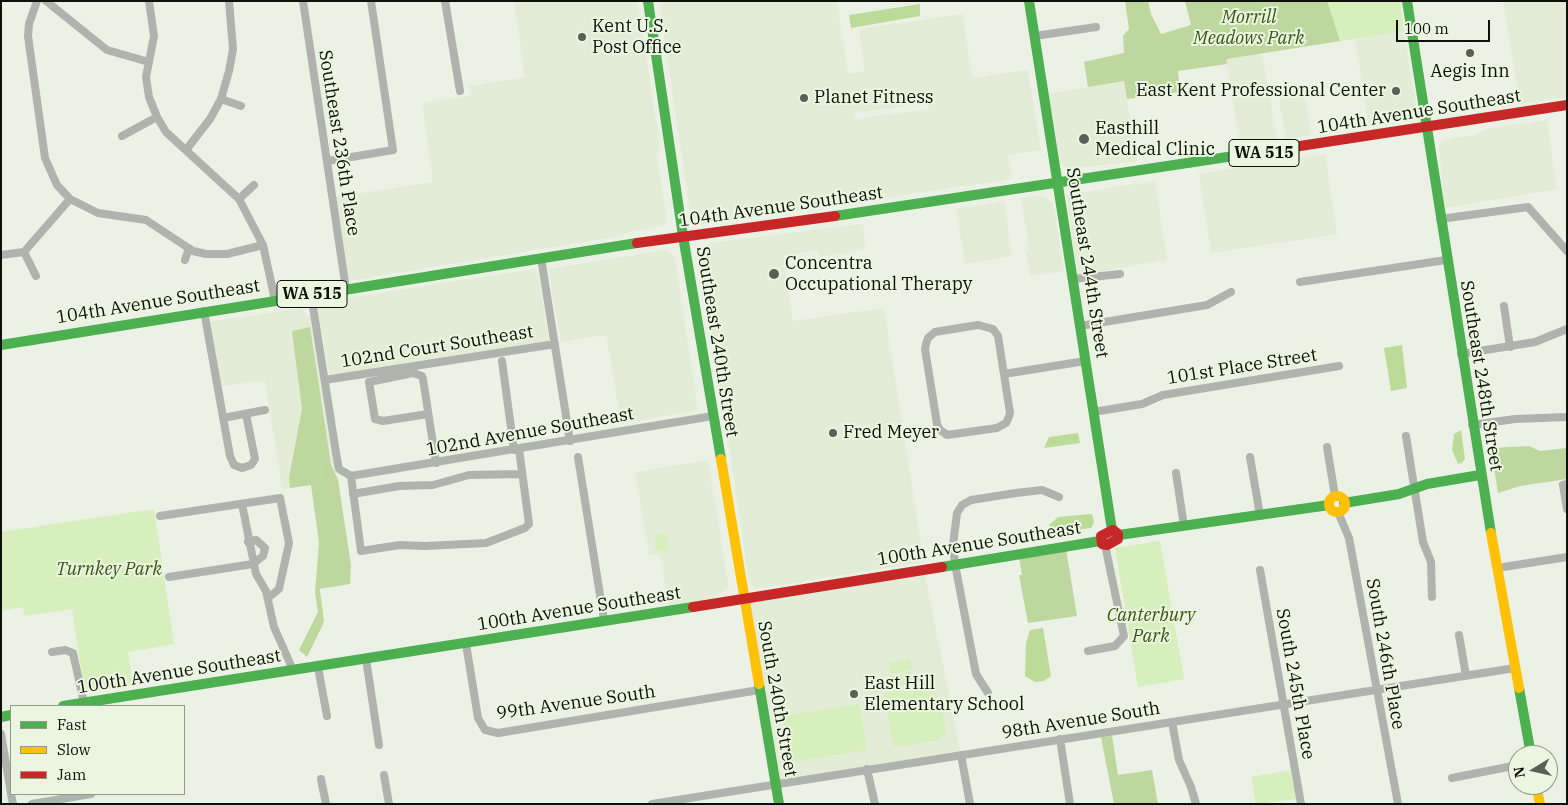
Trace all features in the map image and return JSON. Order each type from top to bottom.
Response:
[{"type":"street","points":[[37,1],[29,24],[28,36],[45,158],[58,185],[70,198],[98,213],[146,220],[189,248],[206,254],[217,254],[263,245]]},
{"type":"street","points":[[46,1],[107,50],[149,62]]},
{"type":"street","points":[[149,1],[154,36],[146,77],[148,90],[157,117],[166,132],[239,199],[263,245],[275,300]]},
{"type":"street","points":[[186,150],[210,119],[220,99],[233,49],[229,1]]},
{"type":"street","name":"Southeast 236th Place","points":[[302,1],[328,161],[346,289]]},
{"type":"street","points":[[328,161],[393,150],[371,1]]},
{"type":"street","points":[[445,1],[460,91]]},
{"type":"street","name":"Southeast 240th Street","points":[[648,1],[683,236],[743,599]]},
{"type":"street","name":"Southeast 244th Street","points":[[1029,1],[1093,412],[1115,533]]},
{"type":"street","name":"Southeast 248th Street","points":[[1406,1],[1480,475],[1529,745]]},
{"type":"street","points":[[1035,36],[1096,27]]},
{"type":"street","points":[[220,99],[241,106]]},
{"type":"street","name":"104th Avenue Southeast","points":[[1,345],[204,311],[683,236],[1058,183],[1567,105]]},
{"type":"street","points":[[122,136],[157,117]]},
{"type":"street","points":[[239,199],[254,185]]},
{"type":"street","points":[[1,255],[24,252],[70,198]]},
{"type":"street","points":[[1440,219],[1528,208],[1567,251]]},
{"type":"street","points":[[185,260],[189,248]]},
{"type":"street","points":[[24,252],[36,276]]},
{"type":"street","points":[[540,258],[573,440],[577,453],[604,620]]},
{"type":"street","points":[[1300,282],[1446,260]]},
{"type":"street","points":[[1073,279],[1120,274]]},
{"type":"street","points":[[1080,326],[1207,305],[1231,292]]},
{"type":"street","points":[[311,294],[340,469],[350,476],[362,551],[400,545],[425,546],[486,543],[525,528],[529,524],[502,361]]},
{"type":"street","points":[[1504,306],[1510,347]]},
{"type":"street","points":[[204,311],[231,460],[236,466],[244,468],[251,465],[255,459],[246,414]]},
{"type":"street","points":[[978,325],[989,327],[998,336],[1004,374],[1010,413],[1006,423],[997,428],[952,435],[943,433],[937,424],[928,368],[925,349],[928,338],[935,332],[978,325]]},
{"type":"street","points":[[1461,354],[1535,342],[1567,330]]},
{"type":"street","name":"102nd Court Southeast","points":[[324,380],[555,344]]},
{"type":"street","points":[[1004,374],[1085,361]]},
{"type":"street","name":"101st Place Street","points":[[1093,412],[1142,404],[1163,395],[1338,366]]},
{"type":"street","name":"102nd Court Southeast","points":[[413,372],[419,374],[423,379],[428,414],[379,421],[373,415],[369,384],[372,380],[413,372]]},
{"type":"street","points":[[223,418],[265,410]]},
{"type":"street","points":[[428,414],[436,463]]},
{"type":"street","name":"102nd Avenue Southeast","points":[[350,476],[714,416]]},
{"type":"street","points":[[1472,425],[1515,419],[1567,418]]},
{"type":"street","points":[[1406,436],[1423,542],[1432,568],[1432,597]]},
{"type":"street","points":[[1327,447],[1332,501]]},
{"type":"street","points":[[1250,457],[1260,515]]},
{"type":"street","points":[[1176,473],[1184,526]]},
{"type":"street","points":[[353,494],[399,486],[433,486],[469,475],[522,474]]},
{"type":"street","points":[[1088,651],[1115,646],[1124,636],[1102,543],[1118,539],[1115,533],[1184,526],[1260,515],[1332,501],[1340,497],[1341,508],[1399,494],[1414,487],[1480,475]]},
{"type":"street","points":[[1567,484],[1563,485],[1567,509]]},
{"type":"street","points":[[988,693],[976,674],[956,564],[954,545],[955,522],[960,507],[971,500],[1038,490],[1049,491],[1060,497]]},
{"type":"street","points":[[160,516],[280,498],[289,543],[279,589],[268,598]]},
{"type":"street","points":[[242,504],[253,564],[259,582],[268,598],[274,627],[293,670]]},
{"type":"street","name":"South 246th Place","points":[[1341,508],[1349,538],[1398,804]]},
{"type":"street","points":[[169,577],[253,564],[264,556],[265,548],[260,541],[248,542]]},
{"type":"street","name":"100th Avenue Southeast","points":[[70,705],[466,644],[956,564],[1102,543]]},
{"type":"street","points":[[242,565],[251,554]]},
{"type":"street","points":[[1497,568],[1567,557]]},
{"type":"street","name":"South 245th Place","points":[[1260,570],[1301,804]]},
{"type":"street","name":"South 240th Street","points":[[743,599],[779,804]]},
{"type":"street","points":[[1460,635],[1466,676]]},
{"type":"street","name":"99th Avenue South","points":[[466,644],[478,718],[485,730],[498,732],[759,690]]},
{"type":"street","points":[[52,652],[65,650],[74,654],[84,703]]},
{"type":"street","points":[[366,659],[379,745]]},
{"type":"street","points":[[318,667],[327,716]]},
{"type":"street","name":"98th Avenue South","points":[[652,804],[1515,668]]},
{"type":"street","points":[[1172,722],[1179,760],[1196,804]]},
{"type":"street","points":[[1,734],[10,787]]},
{"type":"street","points":[[1060,739],[1070,804]]},
{"type":"street","points":[[961,755],[970,804]]},
{"type":"street","points":[[1452,778],[1508,767]]},
{"type":"street","points":[[868,769],[875,804]]},
{"type":"street","points":[[384,775],[389,804]]},
{"type":"street","points":[[321,779],[326,804]]},
{"type":"street","points":[[32,804],[85,795]]},
{"type":"street","points":[[710,795],[712,804]]},
{"type":"shaded area","points":[[514,1],[637,1],[660,144],[657,159],[667,219],[665,225],[632,231],[619,236],[349,281],[336,197],[433,182],[422,103],[471,95],[469,86],[525,78]]},
{"type":"shaded area","points":[[659,1],[837,1],[848,74],[863,72],[859,29],[963,14],[972,78],[1028,70],[1041,150],[1008,155],[1012,179],[698,225],[691,219]],"holes":[[[927,103],[928,109],[855,119],[854,113]]]},
{"type":"shaded area","points":[[1503,1],[1567,1],[1567,97],[1520,104]]},
{"type":"shaded area","points":[[920,4],[920,16],[851,28],[849,15]]},
{"type":"shaded area","points":[[1404,31],[1417,112],[1413,116],[1384,121],[1369,127],[1355,39]]},
{"type":"shaded area","points":[[1262,53],[1277,140],[1240,146],[1226,59]]},
{"type":"shaded area","points":[[1124,81],[1137,161],[1067,169],[1060,162],[1048,94]]},
{"type":"shaded area","points":[[1305,96],[1311,135],[1286,139],[1279,100]]},
{"type":"shaded area","points":[[1547,120],[1557,189],[1445,208],[1439,147],[1442,140],[1474,135],[1486,129]]},
{"type":"shaded area","points":[[1325,154],[1337,234],[1211,253],[1199,174]]},
{"type":"shaded area","points":[[1155,181],[1167,260],[1078,275],[1066,195]]},
{"type":"shaded area","points":[[1041,196],[1051,201],[1054,206],[1064,271],[1030,276],[1026,251],[1029,250],[1021,198]]},
{"type":"shaded area","points":[[1004,201],[1012,256],[965,264],[956,209]]},
{"type":"shaded area","points":[[863,224],[866,249],[819,257],[818,250],[783,256],[793,321],[884,308],[924,562],[755,589],[750,583],[748,575],[700,252],[702,247],[712,243]]},
{"type":"shaded area","points":[[666,250],[675,258],[698,410],[621,424],[606,335],[561,342],[548,269]]},
{"type":"shaded area","points":[[534,269],[538,273],[550,348],[331,383],[318,310],[322,302]]},
{"type":"shaded area","points":[[301,308],[307,316],[311,316],[338,480],[282,489],[265,380],[219,387],[210,322]]},
{"type":"shaded area","points":[[1402,345],[1407,388],[1391,391],[1384,348]]},
{"type":"shaded area","points":[[1461,430],[1465,459],[1462,463],[1458,464],[1452,450],[1454,434]]},
{"type":"shaded area","points":[[1078,433],[1080,443],[1044,448],[1049,437]]},
{"type":"shaded area","points":[[708,460],[729,588],[713,598],[669,606],[660,554],[649,555],[635,472]]},
{"type":"shaded area","points":[[1092,514],[1094,522],[1091,528],[1052,533],[1049,525],[1058,517]]},
{"type":"shaded area","name":"East Hill Elementary School","points":[[924,569],[961,755],[775,784],[743,599]]},
{"type":"shaded area","points":[[1043,628],[1051,676],[1044,681],[1035,682],[1025,676],[1026,643],[1030,630]]},
{"type":"green space","points":[[1125,1],[1148,1],[1151,14],[1161,34],[1191,25],[1185,1],[1327,1],[1340,41],[1226,59],[1227,64],[1178,71],[1180,92],[1127,99],[1124,81],[1088,87],[1084,62],[1124,53],[1123,36],[1129,29]]},
{"type":"green space","name":"Morrill Meadows Park","points":[[1217,1],[1400,1],[1404,31],[1226,59]]},
{"type":"green space","points":[[310,327],[331,465],[338,480],[351,565],[350,584],[319,589],[324,622],[307,657],[299,650],[318,612],[315,593],[319,542],[311,485],[290,488],[289,478],[302,409],[292,331]]},
{"type":"green space","points":[[1529,446],[1540,451],[1567,448],[1567,479],[1520,486],[1498,493],[1491,448]]},
{"type":"green space","name":"Turnkey Park","points":[[154,509],[174,644],[128,652],[133,685],[85,692],[72,609],[24,616],[23,607],[1,611],[1,532]]},
{"type":"green space","points":[[667,534],[669,550],[656,551],[655,535]]},
{"type":"green space","name":"Canterbury Park","points":[[1160,541],[1184,679],[1138,687],[1115,548]]},
{"type":"green space","points":[[1066,549],[1077,616],[1028,623],[1019,575],[1022,575],[1019,556]]},
{"type":"green space","points":[[910,659],[912,670],[891,674],[889,663]]},
{"type":"green space","points":[[912,672],[914,683],[893,687],[891,676]]},
{"type":"green space","points":[[921,688],[934,692],[940,699],[946,731],[939,740],[895,747],[893,745],[884,693]]},
{"type":"green space","points":[[859,704],[867,750],[791,762],[783,716]]},
{"type":"green space","points":[[1112,736],[1118,775],[1152,770],[1158,804],[1114,804],[1101,737]]},
{"type":"green space","points":[[1290,770],[1296,799],[1256,804],[1251,777]]},
{"type":"waterway","points":[[303,335],[312,369],[320,433],[325,536],[318,585],[322,613],[304,650]]},
{"type":"traffic: fast","points":[[648,1],[683,236],[721,459]]},
{"type":"traffic: fast","points":[[1029,1],[1112,530]]},
{"type":"traffic: fast","points":[[1407,1],[1491,533]]},
{"type":"traffic: fast","points":[[835,216],[1287,148]]},
{"type":"traffic: fast","points":[[1,345],[637,243]]},
{"type":"traffic: fast","points":[[1344,503],[1399,494],[1427,484],[1480,475]]},
{"type":"traffic: fast","points":[[1119,535],[1329,505]]},
{"type":"traffic: fast","points":[[942,567],[1100,541]]},
{"type":"traffic: fast","points":[[69,705],[693,607]]},
{"type":"traffic: fast","points":[[759,684],[779,804]]},
{"type":"traffic: fast","points":[[1519,688],[1529,745]]},
{"type":"traffic: fast","points":[[1,717],[10,715]]},
{"type":"traffic: slow","points":[[721,459],[759,684]]},
{"type":"traffic: slow","points":[[1337,496],[1343,498],[1345,504],[1343,510],[1337,512],[1331,510],[1329,504],[1331,498],[1337,496]]},
{"type":"traffic: slow","points":[[1491,533],[1519,688]]},
{"type":"traffic: slow","points":[[1538,795],[1540,804]]},
{"type":"traffic: jam","points":[[1287,148],[1567,105]]},
{"type":"traffic: jam","points":[[637,243],[835,216]]},
{"type":"traffic: jam","points":[[1113,530],[1118,534],[1118,539],[1107,545],[1102,544],[1101,536],[1113,530]]},
{"type":"traffic: jam","points":[[693,607],[942,567]]},
{"type":"place","name":"Kent U.S. Post Office","points":[[582,37]]},
{"type":"place","name":"Aegis Inn","points":[[1470,53]]},
{"type":"place","name":"East Kent Professional Center","points":[[1396,91]]},
{"type":"place","name":"Planet Fitness","points":[[804,98]]},
{"type":"place","name":"Easthill Medical Clinic","points":[[1084,139]]},
{"type":"place","name":"Concentra Occupational Therapy","points":[[774,274]]},
{"type":"place","name":"Fred Meyer","points":[[833,433]]},
{"type":"place","name":"East Hill Elementary School","points":[[854,694]]}]
